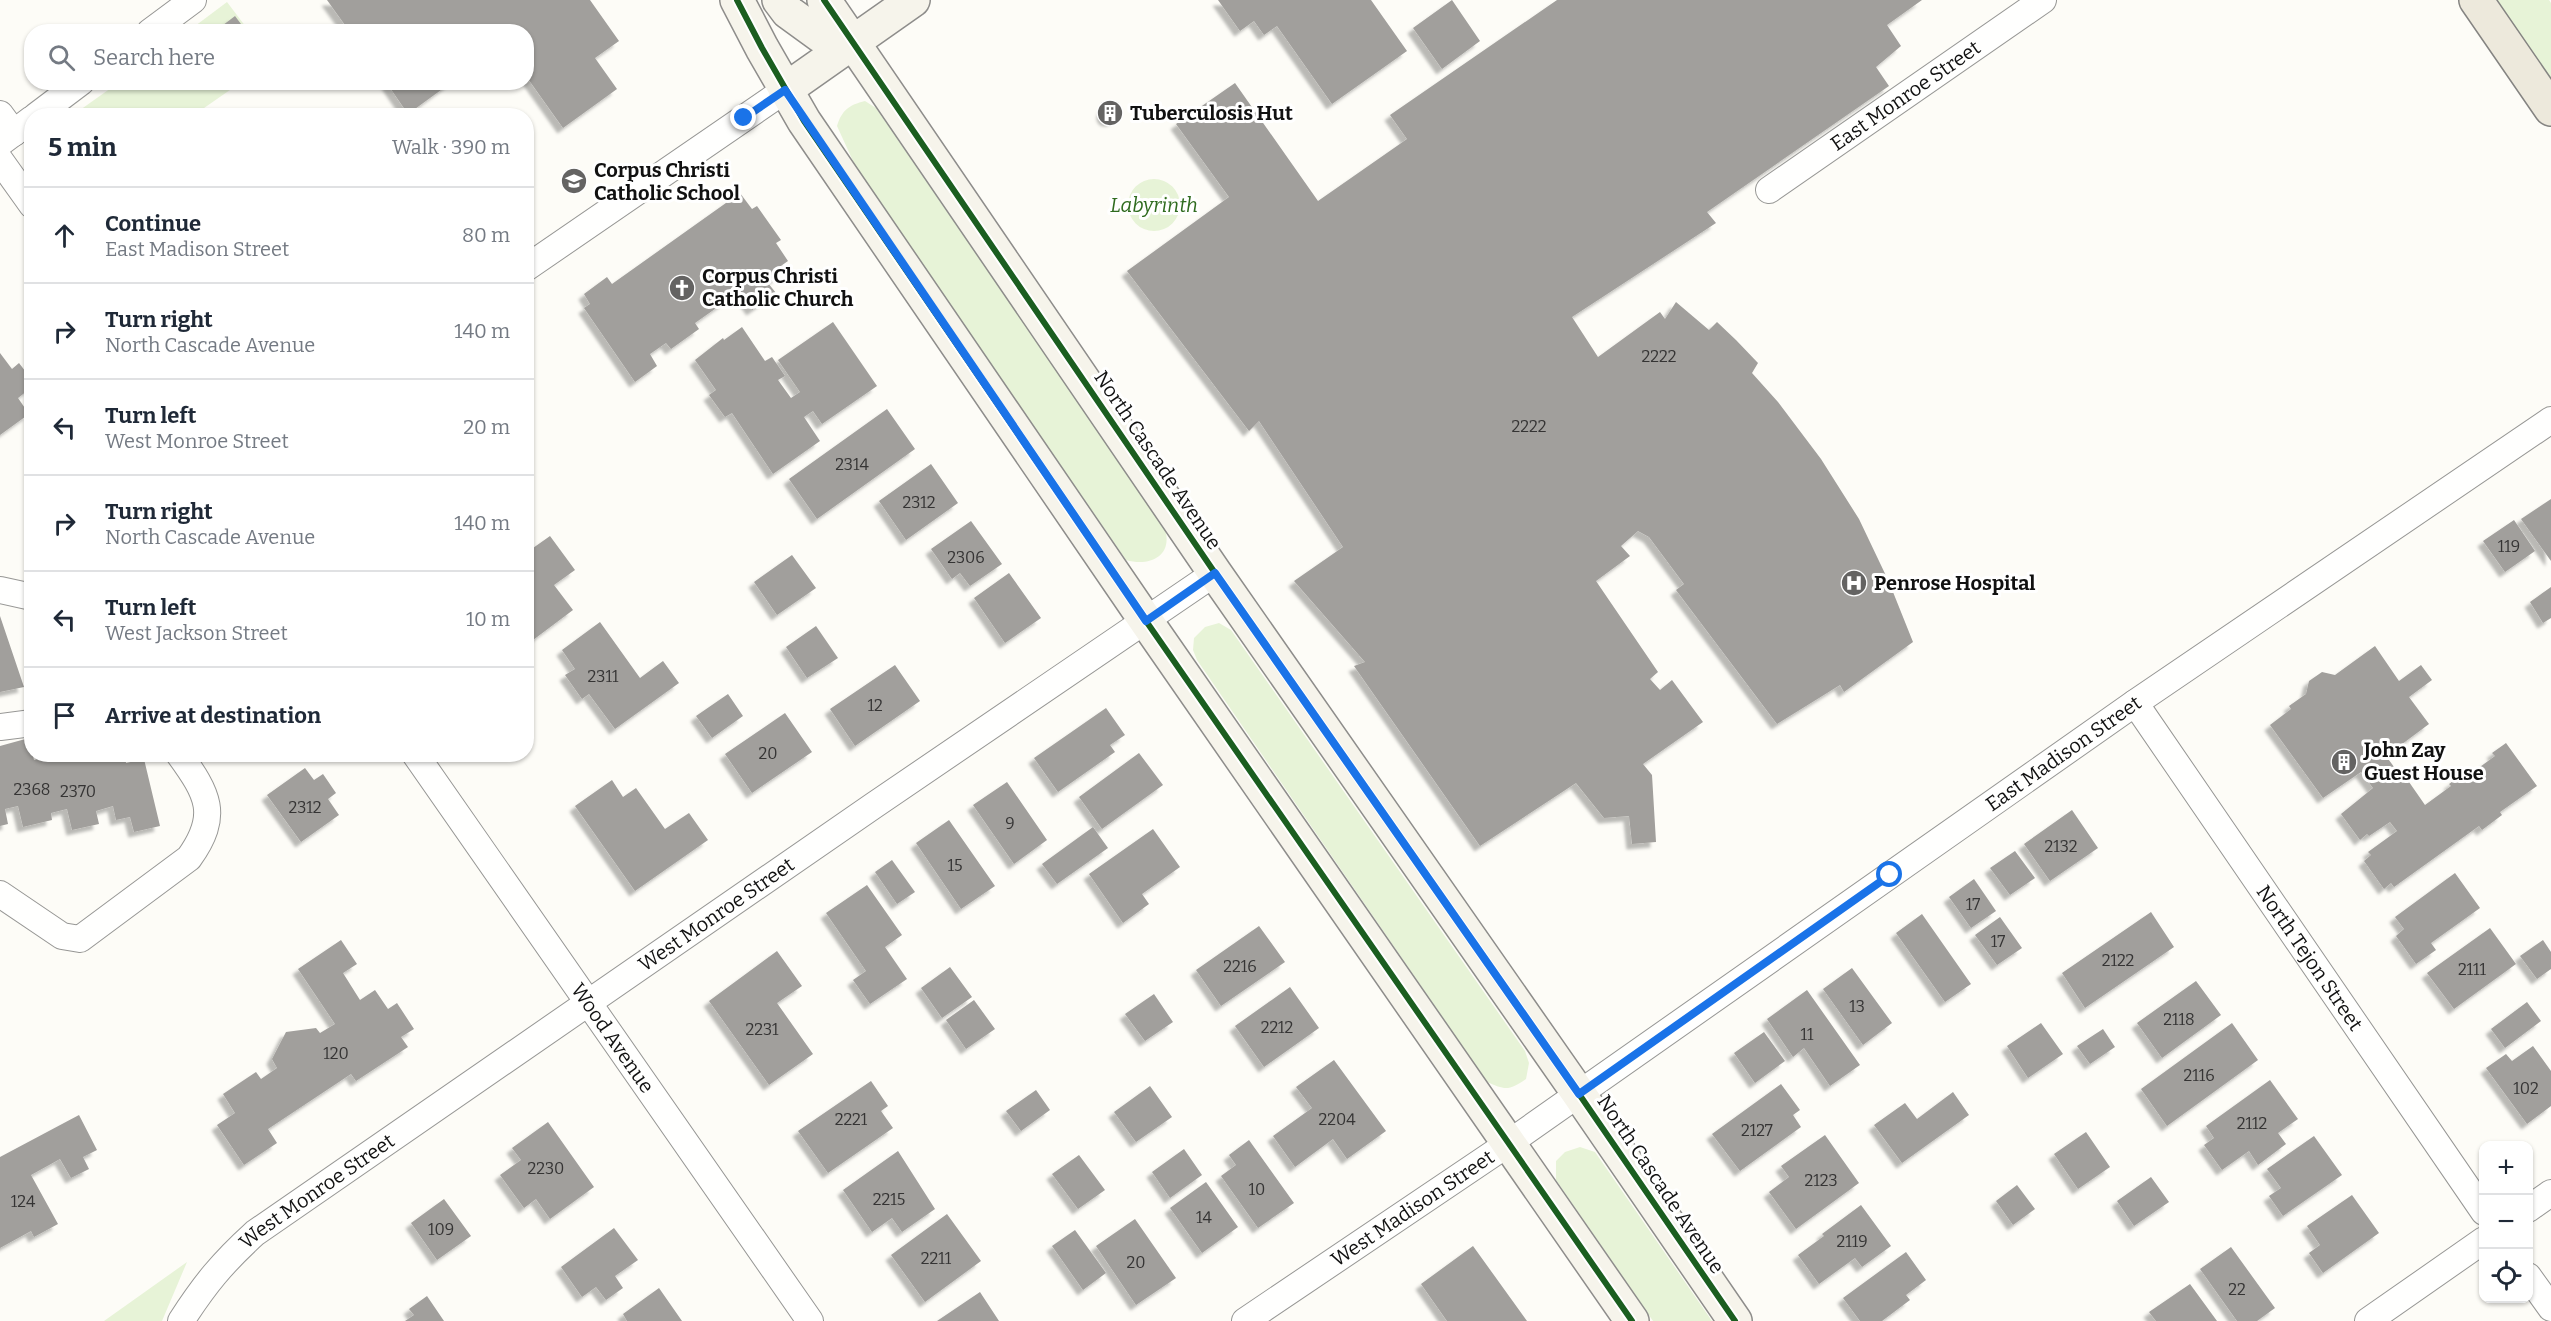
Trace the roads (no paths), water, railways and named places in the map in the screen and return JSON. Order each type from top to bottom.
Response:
[{"type":"main road","points":[[738,0],[785,90],[811,131],[1146,621],[1632,1321]]},
{"type":"main road","points":[[778,0],[788,12],[821,36],[854,42]]},
{"type":"main road","name":"North Cascade Avenue","points":[[824,0],[1215,573],[1735,1321]]},
{"type":"main road","points":[[785,90],[913,0]]},
{"type":"main road","points":[[2476,0],[2551,109]]},
{"type":"street","points":[[161,24],[193,0]]},
{"type":"street","name":"East Monroe Street","points":[[1769,190],[2043,0]]},
{"type":"street","points":[[47,108],[70,90]]},
{"type":"street","points":[[534,263],[785,90]]},
{"type":"street","points":[[0,160],[24,194]]},
{"type":"street","name":"East Madison Street","points":[[1579,1094],[2135,703],[2551,420]]},
{"type":"street","name":"West Monroe Street","points":[[181,1321],[202,1288],[223,1262],[255,1233],[1215,573]]},
{"type":"street","points":[[0,591],[24,596]]},
{"type":"street","name":"North Tejon Street","points":[[2135,703],[2479,1205]]},
{"type":"street","points":[[0,727],[24,724]]},
{"type":"street","points":[[0,894],[62,936],[80,939],[189,858],[200,843],[207,826],[207,806],[200,782],[185,762]]},
{"type":"street","name":"Wood Avenue","points":[[421,762],[810,1321]]},
{"type":"street","name":"West Madison Street","points":[[1245,1321],[1579,1094]]},
{"type":"street","points":[[2533,1206],[2551,1193]]},
{"type":"street","points":[[2368,1321],[2479,1243]]},
{"type":"street","points":[[2533,1282],[2551,1308]]},
{"type":"place","name":"Tuberculosis Hut","points":[[1110,113]]},
{"type":"place","name":"Corpus Christi Catholic School","points":[[574,181]]},
{"type":"place","name":"Corpus Christi Catholic Church","points":[[682,288]]},
{"type":"place","name":"Penrose Hospital","points":[[1854,583]]},
{"type":"place","name":"John Zay Guest House","points":[[2344,762]]},
{"type":"park label","name":"Labyrinth","points":[[1154,205]]}]
